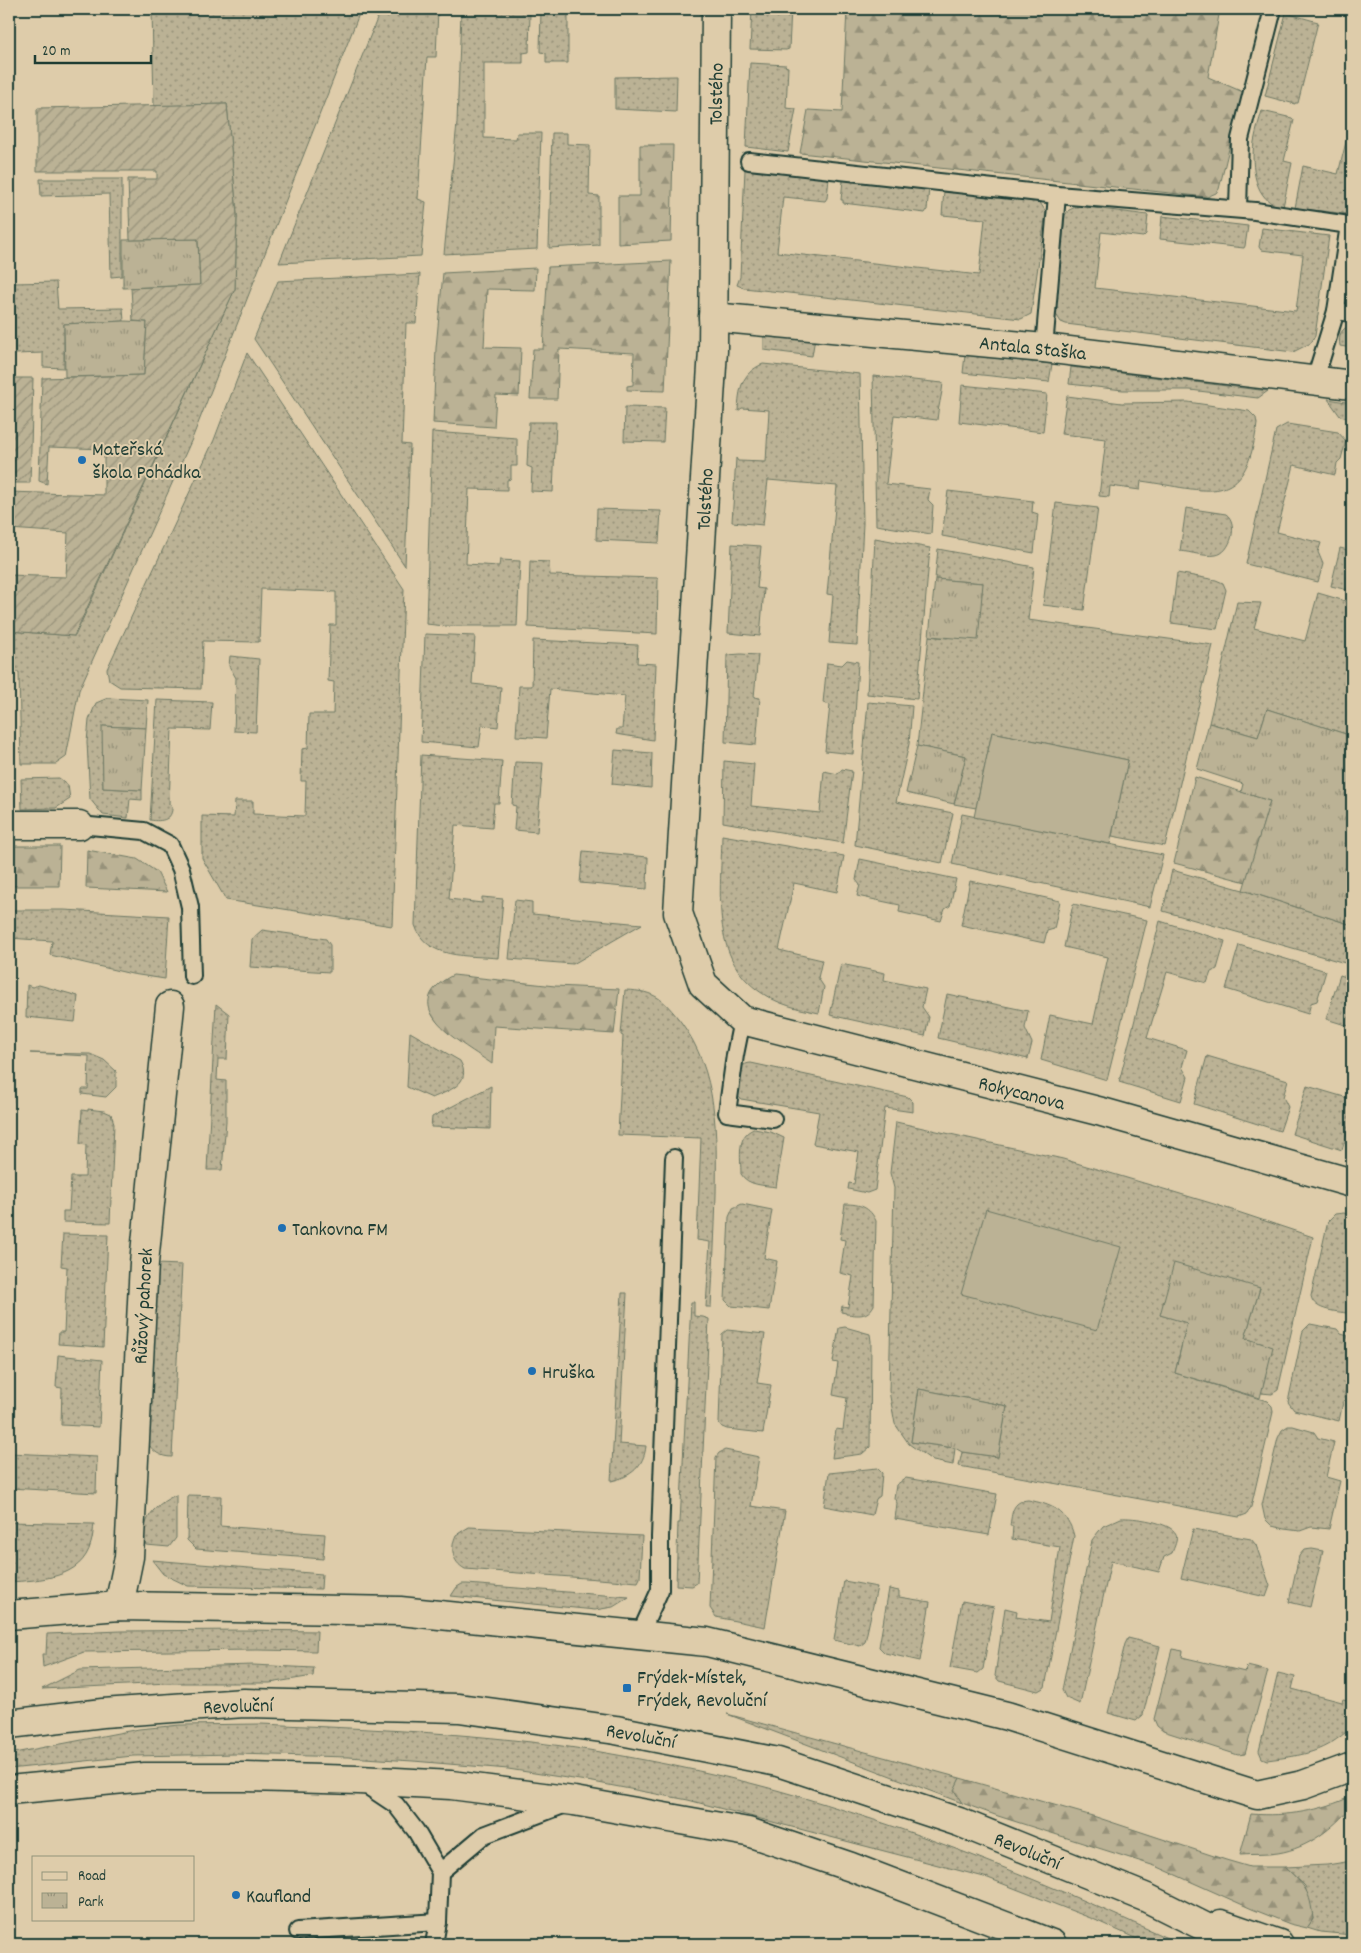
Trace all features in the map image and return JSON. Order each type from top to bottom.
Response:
[{"type":"street","name":"Tolstého","points":[[703,984],[678,913],[713,350],[716,9]]},
{"type":"street","name":"Antala Staška","points":[[713,317],[1044,348],[1352,385]]},
{"type":"street","points":[[9,824],[79,825]]},
{"type":"street","name":"Rokycanova","points":[[703,984],[742,1020],[1102,1112],[1352,1183]]},
{"type":"street","name":"Růžový pahorek","points":[[119,1606],[129,1557],[144,1263],[170,1006]]},
{"type":"street","points":[[9,1615],[119,1606],[400,1611],[640,1634],[707,1642],[1007,1716],[1256,1795],[1303,1785],[1352,1767]]},
{"type":"street","name":"Revoluční","points":[[9,1724],[103,1713],[244,1703],[459,1708],[616,1730],[778,1762],[959,1822],[1147,1898],[1239,1944]]},
{"type":"street","points":[[9,1790],[145,1777],[246,1776],[451,1785],[574,1801],[748,1832],[851,1867],[1052,1944]]},
{"type":"street","points":[[1147,1898],[1278,1944]]},
{"type":"lane","points":[[1238,209],[1240,139],[1273,9]]},
{"type":"lane","points":[[749,161],[1057,195],[1238,209],[1348,225],[1344,312],[1315,380]]},
{"type":"lane","points":[[1044,348],[1057,195]]},
{"type":"lane","points":[[79,825],[144,831],[170,845],[181,869],[190,907],[192,976]]},
{"type":"lane","points":[[742,1020],[727,1113],[773,1119]]},
{"type":"lane","points":[[640,1634],[660,1590],[660,1537],[674,1158]]},
{"type":"lane","points":[[359,1780],[396,1805],[416,1831],[440,1872],[438,1922],[434,1944]]},
{"type":"lane","points":[[440,1872],[484,1835],[574,1801]]},
{"type":"lane","points":[[298,1931],[438,1922]]},
{"type":"green space","points":[[152,9],[361,9],[192,439],[79,690],[66,757],[56,764],[21,764],[19,672],[9,672],[9,631],[75,636],[235,289],[237,215],[227,104],[154,106]]},
{"type":"green space","points":[[381,9],[438,9],[436,57],[427,57],[418,199],[426,202],[421,256],[279,263]]},
{"type":"green space","points":[[541,9],[568,9],[568,63],[546,63],[546,53],[540,52]]},
{"type":"green space","points":[[639,9],[680,9],[680,12],[639,11]]},
{"type":"green space","points":[[752,9],[791,9],[789,49],[750,49]]},
{"type":"green space","points":[[847,9],[1220,9],[1208,77],[1243,92],[1219,189],[1216,193],[1207,197],[800,153],[808,110],[842,112]]},
{"type":"green space","points":[[461,12],[530,12],[529,52],[523,53],[523,63],[484,63],[484,138],[516,139],[517,133],[541,133],[537,249],[444,254],[457,123]]},
{"type":"green space","points":[[1286,13],[1318,22],[1298,103],[1295,104],[1265,96]]},
{"type":"green space","points":[[750,63],[786,65],[788,67],[786,108],[796,109],[788,152],[746,147]]},
{"type":"green space","points":[[677,76],[676,112],[615,109],[615,77]]},
{"type":"green space","points":[[227,104],[237,215],[235,289],[74,636],[9,631],[9,575],[66,577],[68,533],[9,529],[9,492],[104,495],[104,449],[49,447],[47,484],[39,481],[42,378],[144,375],[147,322],[133,321],[131,288],[200,285],[198,239],[130,240],[128,179],[157,179],[157,171],[37,171],[37,110],[38,108]]},
{"type":"green space","points":[[1262,111],[1294,120],[1284,161],[1292,163],[1283,207],[1273,204],[1266,198],[1256,182],[1253,151]]},
{"type":"green space","points":[[1352,118],[1352,194],[1348,214],[1295,208],[1303,166],[1338,174]]},
{"type":"green space","points":[[552,133],[567,133],[567,144],[590,145],[589,195],[599,196],[599,245],[549,248]]},
{"type":"green space","points":[[640,145],[673,145],[671,241],[618,244],[618,196],[640,196]]},
{"type":"green space","points":[[745,169],[829,178],[825,201],[783,197],[777,252],[979,275],[985,219],[942,215],[944,190],[1039,201],[1046,212],[1031,314],[1021,319],[744,288],[737,285],[740,277]]},
{"type":"green space","points":[[40,179],[122,179],[122,276],[111,277],[109,194],[41,196]]},
{"type":"green space","points":[[843,180],[929,188],[927,210],[925,213],[843,203],[843,200],[841,200]]},
{"type":"green space","points":[[1078,206],[1148,215],[1146,234],[1143,237],[1101,232],[1095,288],[1296,311],[1303,255],[1261,250],[1259,247],[1262,228],[1329,236],[1315,336],[1311,343],[1293,352],[1061,322],[1055,313],[1065,215],[1069,210]]},
{"type":"green space","points":[[1162,216],[1248,226],[1245,246],[1244,248],[1160,239]]},
{"type":"green space","points":[[198,239],[200,285],[123,288],[123,240]]},
{"type":"green space","points":[[1352,252],[1352,303],[1346,296]]},
{"type":"green space","points":[[671,261],[665,391],[627,390],[627,386],[633,385],[634,353],[559,349],[557,399],[530,399],[533,349],[543,349],[548,267]]},
{"type":"green space","points":[[536,268],[535,290],[487,289],[484,347],[521,348],[519,396],[496,395],[494,427],[433,423],[436,348],[443,273]]},
{"type":"green space","points":[[420,274],[416,323],[406,323],[402,444],[410,445],[405,566],[254,339],[278,281]]},
{"type":"green space","points":[[56,282],[58,309],[123,308],[124,321],[64,324],[64,368],[43,367],[43,353],[15,354],[14,283]]},
{"type":"green space","points":[[124,321],[147,322],[144,375],[65,377],[64,324]]},
{"type":"green space","points":[[1352,326],[1352,348],[1340,346],[1339,339],[1341,333],[1345,328]]},
{"type":"green space","points":[[764,333],[815,338],[812,356],[764,350]]},
{"type":"green space","points":[[247,353],[404,589],[392,926],[226,900],[202,858],[202,816],[234,817],[235,801],[253,801],[253,814],[305,816],[306,781],[301,781],[302,749],[308,748],[309,714],[333,714],[334,682],[328,681],[330,625],[336,625],[336,592],[261,589],[259,642],[203,641],[201,689],[120,687],[109,680],[107,669],[214,440]]},
{"type":"green space","points":[[965,355],[1052,364],[1049,382],[963,373]]},
{"type":"green space","points":[[763,364],[860,374],[863,523],[857,645],[829,643],[833,595],[827,594],[837,486],[768,480],[763,525],[732,522],[736,458],[738,461],[766,462],[769,410],[742,408],[738,411],[739,396],[746,377],[750,372]]},
{"type":"green space","points":[[1071,367],[1268,391],[1258,398],[1190,390],[1123,390],[1069,384]]},
{"type":"green space","points":[[873,376],[943,383],[937,420],[894,415],[886,484],[930,489],[928,500],[933,505],[931,534],[876,525]]},
{"type":"green space","points":[[9,378],[33,378],[30,483],[9,483]]},
{"type":"green space","points":[[962,385],[1047,394],[1043,432],[959,422]]},
{"type":"green space","points":[[1067,396],[1122,403],[1188,402],[1249,411],[1256,418],[1257,424],[1252,452],[1244,471],[1233,483],[1220,489],[1204,490],[1141,481],[1140,490],[1110,486],[1109,497],[1099,496],[1106,439],[1061,434]]},
{"type":"green space","points":[[1328,399],[1352,403],[1352,419],[1340,416]]},
{"type":"green space","points":[[625,407],[665,408],[663,442],[624,441]]},
{"type":"green space","points":[[529,422],[556,422],[553,492],[531,491],[532,468],[527,466]]},
{"type":"green space","points":[[1287,424],[1338,432],[1346,441],[1341,459],[1337,463],[1335,475],[1294,465],[1277,532],[1321,543],[1318,552],[1323,564],[1318,582],[1246,564],[1276,430]]},
{"type":"green space","points":[[432,432],[517,438],[517,466],[511,466],[511,479],[507,480],[507,490],[469,489],[466,564],[499,566],[500,560],[520,561],[517,626],[445,626],[426,624]]},
{"type":"green space","points":[[948,491],[1033,501],[1032,512],[1038,514],[1034,553],[942,536]]},
{"type":"green space","points":[[1056,503],[1098,508],[1084,610],[1043,605]]},
{"type":"green space","points":[[1186,508],[1226,514],[1230,518],[1233,530],[1226,549],[1216,555],[1180,551]]},
{"type":"green space","points":[[597,509],[661,511],[659,543],[596,540]]},
{"type":"green space","points":[[875,538],[930,548],[917,699],[867,694]]},
{"type":"green space","points":[[732,544],[761,546],[757,588],[764,589],[760,636],[728,633]]},
{"type":"green space","points":[[1340,548],[1352,551],[1352,591],[1331,586]]},
{"type":"green space","points":[[938,549],[1034,567],[1028,620],[1213,645],[1165,846],[1112,836],[1128,760],[992,732],[976,808],[954,804],[966,756],[917,746],[929,636],[947,638],[983,583],[935,579]]},
{"type":"green space","points":[[530,561],[549,562],[550,575],[658,578],[657,634],[528,627]]},
{"type":"green space","points":[[1177,573],[1223,583],[1226,590],[1217,629],[1171,623]]},
{"type":"green space","points":[[935,579],[983,583],[978,640],[929,636]]},
{"type":"green space","points":[[1318,593],[1352,603],[1352,736],[1267,709],[1258,737],[1209,723],[1237,602],[1261,603],[1254,628],[1305,641]]},
{"type":"green space","points":[[425,634],[475,636],[472,684],[501,687],[498,727],[482,725],[479,747],[421,742]]},
{"type":"green space","points":[[533,640],[638,645],[637,663],[656,664],[653,740],[616,734],[617,729],[622,729],[625,696],[550,689],[546,738],[516,736],[519,686],[532,686]]},
{"type":"green space","points":[[727,655],[758,655],[754,697],[760,698],[756,745],[725,742]]},
{"type":"green space","points":[[230,656],[259,659],[256,732],[234,731],[236,678],[229,666]]},
{"type":"green space","points":[[847,660],[858,662],[853,754],[825,751],[830,705],[823,703],[827,663],[842,665]]},
{"type":"green space","points":[[108,698],[148,700],[146,728],[103,726],[103,788],[142,790],[142,800],[130,799],[128,818],[103,815],[90,799],[87,742],[89,720],[96,703]]},
{"type":"green space","points":[[157,700],[212,702],[210,730],[172,729],[169,804],[172,806],[172,811],[169,817],[159,821],[150,820]]},
{"type":"green space","points":[[868,702],[912,706],[909,744],[896,802],[953,813],[942,863],[855,845]]},
{"type":"green space","points":[[1267,709],[1352,736],[1352,925],[1243,890],[1270,801],[1241,792],[1243,784],[1197,769],[1209,723],[1258,737]]},
{"type":"green space","points":[[102,726],[146,728],[142,790],[103,788]]},
{"type":"green space","points":[[992,732],[1128,760],[1110,844],[974,817]]},
{"type":"green space","points":[[917,746],[966,756],[954,804],[906,793]]},
{"type":"green space","points":[[615,750],[652,753],[651,788],[612,784]]},
{"type":"green space","points":[[421,755],[502,761],[499,803],[494,803],[492,828],[455,825],[449,899],[482,903],[482,897],[503,899],[498,958],[449,954],[438,950],[420,936],[415,925]]},
{"type":"green space","points":[[724,761],[754,764],[751,806],[820,813],[824,771],[838,774],[842,769],[852,771],[843,843],[723,822]]},
{"type":"green space","points":[[515,762],[543,763],[537,832],[514,830],[516,806],[512,805]]},
{"type":"green space","points":[[1195,777],[1270,801],[1246,882],[1174,863]]},
{"type":"green space","points":[[59,778],[68,785],[70,799],[56,808],[22,809],[21,779]]},
{"type":"green space","points":[[962,814],[1163,855],[1150,907],[952,864]]},
{"type":"green space","points":[[722,835],[844,856],[837,892],[794,883],[779,950],[822,960],[818,978],[824,987],[819,1013],[781,1003],[757,990],[740,973],[730,954],[723,932],[720,884]]},
{"type":"green space","points":[[9,846],[60,846],[59,886],[9,886]]},
{"type":"green space","points":[[87,850],[137,859],[157,872],[167,892],[86,888]]},
{"type":"green space","points":[[583,851],[648,857],[647,889],[580,883]]},
{"type":"green space","points":[[860,859],[956,879],[950,906],[945,909],[941,921],[899,912],[900,905],[857,896],[860,885],[856,880]]},
{"type":"green space","points":[[1172,870],[1243,890],[1352,925],[1352,965],[1163,911]]},
{"type":"green space","points":[[970,881],[1060,901],[1054,929],[1047,931],[1044,943],[961,925]]},
{"type":"green space","points":[[515,900],[532,902],[532,914],[642,924],[573,964],[509,959]]},
{"type":"green space","points":[[1073,904],[1147,920],[1107,1080],[1041,1060],[1050,1015],[1093,1024],[1108,957],[1064,947]]},
{"type":"green space","points":[[9,910],[64,910],[169,916],[165,979],[132,974],[50,955],[52,941],[9,938]]},
{"type":"green space","points":[[1160,921],[1225,941],[1217,969],[1211,972],[1207,983],[1167,972],[1147,1038],[1187,1050],[1182,1067],[1188,1077],[1181,1101],[1119,1082]]},
{"type":"green space","points":[[262,930],[326,939],[330,945],[330,972],[250,967],[252,939]]},
{"type":"green space","points":[[1239,945],[1326,971],[1317,1001],[1311,1003],[1308,1014],[1226,989]]},
{"type":"green space","points":[[841,964],[885,973],[884,980],[926,989],[922,1007],[929,1017],[925,1036],[830,1015]]},
{"type":"green space","points":[[453,975],[555,986],[619,989],[614,1034],[494,1026],[492,1064],[451,1035],[439,1024],[431,1012],[429,1000],[436,987]]},
{"type":"green space","points":[[1340,975],[1352,979],[1352,1027],[1326,1019]]},
{"type":"green space","points":[[27,985],[32,987],[39,985],[78,996],[75,1022],[26,1017]]},
{"type":"green space","points":[[625,990],[652,994],[669,1007],[693,1041],[709,1083],[713,1104],[716,1149],[716,1208],[711,1307],[706,1307],[710,1242],[697,1240],[701,1138],[618,1135],[623,1036],[621,1035]]},
{"type":"green space","points":[[947,994],[1028,1011],[1025,1028],[1032,1043],[1028,1059],[938,1038]]},
{"type":"green space","points":[[216,1004],[229,1014],[227,1059],[218,1059],[217,1080],[226,1081],[226,1121],[222,1170],[207,1170]]},
{"type":"green space","points":[[410,1032],[460,1061],[463,1076],[457,1086],[432,1098],[407,1087]]},
{"type":"green space","points":[[9,1053],[14,1053],[12,1102],[9,1102]]},
{"type":"green space","points":[[30,1053],[90,1054],[104,1060],[116,1071],[116,1087],[106,1097],[82,1094],[82,1089],[88,1089],[89,1056]]},
{"type":"green space","points":[[1207,1056],[1288,1080],[1283,1097],[1288,1107],[1280,1131],[1194,1104]]},
{"type":"green space","points":[[751,1063],[908,1097],[913,1102],[913,1112],[885,1108],[875,1190],[867,1193],[848,1189],[849,1183],[854,1184],[859,1152],[813,1144],[819,1112],[741,1099],[737,1096],[739,1070],[746,1064]]},
{"type":"green space","points":[[491,1086],[490,1129],[431,1127],[432,1117]]},
{"type":"green space","points":[[1307,1086],[1351,1099],[1352,1097],[1352,1117],[1342,1150],[1292,1134]]},
{"type":"green space","points":[[88,1109],[111,1114],[114,1123],[110,1223],[63,1222],[63,1211],[69,1211],[71,1177],[85,1177],[86,1145],[80,1144],[82,1110],[88,1111]]},
{"type":"green space","points":[[896,1122],[1063,1159],[1214,1204],[1313,1237],[1278,1390],[1272,1394],[1261,1393],[1272,1347],[1245,1338],[1260,1288],[1160,1315],[1187,1322],[1175,1373],[1267,1401],[1272,1406],[1273,1412],[1251,1507],[1247,1514],[1239,1517],[959,1466],[962,1452],[998,1457],[1007,1406],[919,1389],[911,1442],[955,1448],[953,1465],[933,1461],[909,1444],[895,1424],[889,1391],[894,1188],[890,1173]]},
{"type":"green space","points":[[754,1129],[771,1132],[784,1138],[776,1187],[752,1183],[741,1174],[740,1154],[742,1142],[744,1136]]},
{"type":"green space","points":[[742,1204],[772,1210],[764,1258],[777,1261],[769,1310],[731,1306],[725,1300],[729,1217],[733,1208]]},
{"type":"green space","points":[[845,1204],[868,1209],[876,1221],[874,1305],[868,1312],[862,1315],[841,1312],[842,1306],[848,1307],[853,1276],[840,1273],[845,1240],[840,1239]]},
{"type":"green space","points":[[986,1209],[1121,1247],[1097,1330],[961,1294]]},
{"type":"green space","points":[[1344,1213],[1352,1216],[1352,1314],[1322,1308],[1313,1301],[1311,1296],[1328,1221],[1335,1214]]},
{"type":"green space","points":[[63,1234],[108,1235],[103,1347],[58,1344],[59,1332],[64,1332],[67,1267],[61,1266]]},
{"type":"green space","points":[[1174,1263],[1260,1288],[1245,1338],[1273,1347],[1260,1398],[1175,1373],[1187,1323],[1160,1315]]},
{"type":"green space","points":[[156,1264],[182,1265],[172,1457],[157,1453],[147,1441]]},
{"type":"green space","points":[[622,1293],[627,1293],[619,1444],[646,1446],[645,1453],[635,1470],[625,1477],[611,1481]]},
{"type":"green space","points":[[691,1302],[694,1302],[694,1316],[709,1319],[697,1583],[692,1586],[676,1585]]},
{"type":"green space","points":[[1310,1324],[1337,1329],[1341,1334],[1352,1337],[1352,1360],[1339,1421],[1294,1410],[1288,1402],[1303,1331]]},
{"type":"green space","points":[[845,1327],[870,1334],[870,1447],[862,1454],[832,1458],[836,1429],[843,1430],[847,1398],[833,1395],[838,1363],[833,1362],[839,1328]]},
{"type":"green space","points":[[727,1330],[765,1334],[757,1383],[771,1385],[763,1433],[727,1429],[719,1423],[722,1334]]},
{"type":"green space","points":[[58,1355],[102,1360],[99,1427],[61,1425],[62,1388],[56,1387]]},
{"type":"green space","points":[[919,1389],[1007,1406],[998,1457],[962,1452],[955,1448],[911,1442]]},
{"type":"green space","points":[[1288,1426],[1314,1432],[1318,1438],[1334,1442],[1326,1477],[1340,1481],[1329,1529],[1311,1527],[1300,1531],[1284,1529],[1272,1526],[1265,1519],[1262,1505],[1278,1438],[1282,1430]]},
{"type":"green space","points":[[725,1450],[759,1457],[751,1506],[785,1511],[765,1627],[716,1617],[710,1608],[716,1457]]},
{"type":"green space","points":[[9,1453],[97,1457],[96,1493],[9,1488]]},
{"type":"green space","points":[[877,1468],[882,1473],[880,1496],[876,1499],[872,1515],[824,1506],[829,1473]]},
{"type":"green space","points":[[906,1478],[997,1494],[989,1535],[895,1519],[897,1503],[894,1498],[896,1485]]},
{"type":"green space","points":[[176,1495],[176,1538],[169,1547],[146,1545],[145,1528],[150,1514],[161,1503]]},
{"type":"green space","points":[[188,1495],[221,1496],[220,1526],[325,1534],[323,1559],[196,1549],[187,1540]]},
{"type":"green space","points":[[1028,1500],[1057,1510],[1068,1520],[1074,1536],[1045,1687],[1038,1691],[999,1681],[995,1676],[1005,1608],[1017,1611],[1016,1617],[1049,1622],[1060,1547],[1012,1539],[1013,1526],[1010,1526],[1014,1508],[1019,1503]]},
{"type":"green space","points":[[1121,1518],[1142,1519],[1167,1526],[1176,1534],[1176,1541],[1172,1553],[1164,1557],[1159,1572],[1111,1561],[1080,1704],[1066,1698],[1062,1690],[1092,1540],[1103,1526]]},
{"type":"green space","points":[[9,1522],[94,1524],[92,1541],[86,1555],[79,1564],[69,1571],[46,1578],[9,1582]]},
{"type":"green space","points":[[469,1527],[642,1536],[640,1578],[638,1582],[465,1569],[455,1559],[453,1545],[456,1535]]},
{"type":"green space","points":[[1193,1529],[1251,1539],[1256,1545],[1270,1586],[1266,1597],[1181,1578]]},
{"type":"green space","points":[[1304,1550],[1323,1551],[1310,1607],[1289,1602],[1299,1556]]},
{"type":"green space","points":[[152,1560],[322,1574],[321,1589],[188,1586],[163,1574]]},
{"type":"green space","points":[[844,1581],[877,1587],[865,1642],[860,1646],[834,1640]]},
{"type":"green space","points":[[462,1584],[629,1597],[613,1607],[595,1610],[451,1596],[457,1587]]},
{"type":"green space","points":[[889,1589],[899,1591],[899,1597],[930,1602],[920,1661],[885,1653],[879,1647]]},
{"type":"green space","points":[[962,1601],[994,1607],[983,1669],[978,1673],[950,1668]]},
{"type":"green space","points":[[243,1630],[317,1631],[316,1651],[84,1652],[43,1667],[42,1654],[46,1654],[47,1634]]},
{"type":"green space","points":[[1352,1634],[1352,1667],[1345,1666]]},
{"type":"green space","points":[[1128,1638],[1160,1646],[1143,1715],[1136,1721],[1108,1713]]},
{"type":"green space","points":[[1172,1649],[1183,1651],[1182,1657],[1245,1672],[1247,1666],[1268,1671],[1245,1754],[1238,1755],[1163,1731],[1157,1726],[1154,1719]]},
{"type":"green space","points":[[253,1665],[314,1668],[313,1676],[270,1683],[169,1683],[42,1689],[80,1670]]},
{"type":"green space","points":[[1278,1673],[1295,1677],[1292,1689],[1342,1702],[1343,1699],[1352,1701],[1352,1727],[1342,1736],[1322,1748],[1292,1756],[1267,1760],[1262,1758],[1259,1751]]},
{"type":"green space","points":[[727,1714],[960,1778],[955,1790],[962,1803]]},
{"type":"green space","points":[[261,1724],[429,1733],[512,1740],[595,1751],[725,1777],[850,1812],[946,1845],[1040,1882],[1180,1944],[1148,1944],[1093,1919],[988,1878],[688,1800],[593,1782],[508,1769],[348,1757],[236,1754],[133,1756],[9,1769],[9,1754],[139,1729],[180,1725]]},
{"type":"green space","points":[[960,1778],[1096,1817],[1250,1867],[1285,1867],[1306,1890],[1313,1919],[1307,1928],[1290,1924],[1158,1867],[962,1803],[954,1790]]},
{"type":"green space","points":[[1352,1796],[1352,1806],[1345,1814],[1320,1836],[1310,1842],[1278,1853],[1240,1855],[1251,1814],[1277,1815],[1303,1812],[1328,1806]]},
{"type":"green space","points":[[1352,1861],[1352,1935],[1320,1932],[1307,1928],[1313,1919],[1305,1886],[1285,1867],[1327,1865]]},
{"type":"place","name":"Mateřská škola Pohádka","points":[[82,460]]},
{"type":"place","name":"Tankovna FM","points":[[282,1228]]},
{"type":"place","name":"Hruška","points":[[532,1371]]},
{"type":"place","name":"Frýdek-Místek, Frýdek, Revoluční","points":[[627,1688]]},
{"type":"place","name":"Kaufland","points":[[236,1895]]}]
